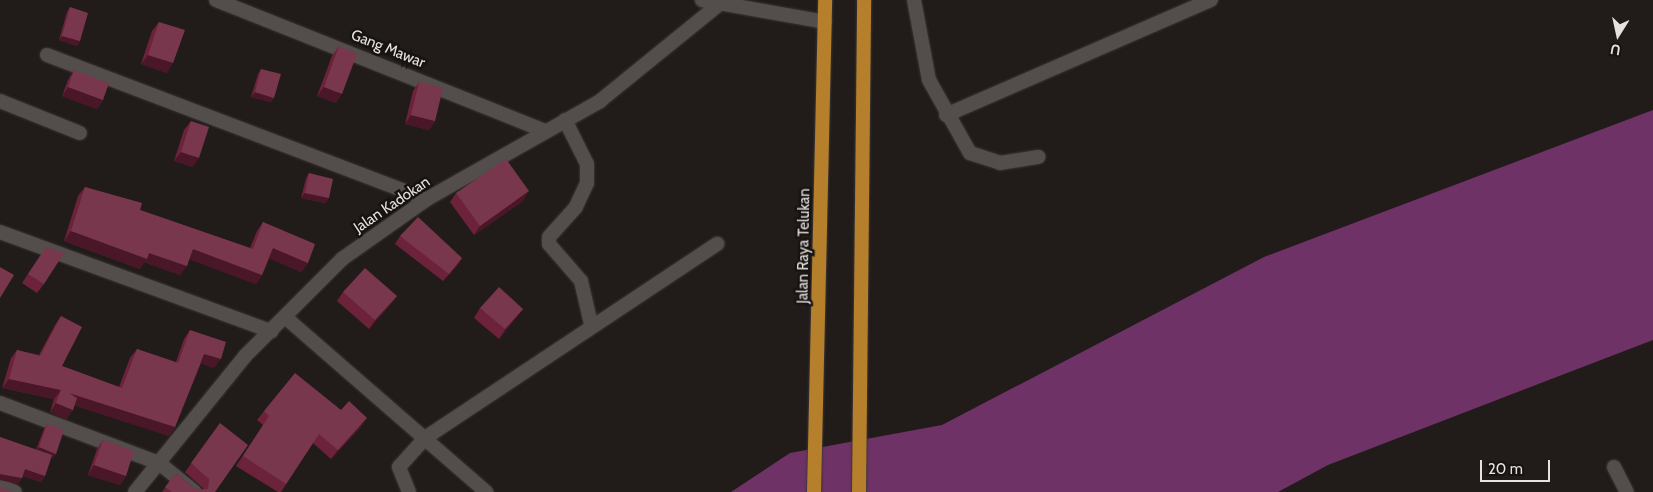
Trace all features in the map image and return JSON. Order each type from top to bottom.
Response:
[{"type":"main road","name":"Jalan Raya Telukan","points":[[814,492],[825,0]]},
{"type":"main road","points":[[859,492],[866,105],[864,0]]},
{"type":"street","name":"Gang Mawar","points":[[216,0],[546,131]]},
{"type":"street","points":[[702,0],[718,5],[825,22]]},
{"type":"street","points":[[914,0],[927,70],[946,115],[970,153],[979,160],[1000,163],[1039,156]]},
{"type":"street","points":[[946,115],[1212,0]]},
{"type":"street","name":"Jalan Kadokan","points":[[135,492],[245,356],[342,259],[427,199],[565,120],[643,70],[718,5]]},
{"type":"street","points":[[47,55],[427,199]]},
{"type":"street","points":[[0,101],[80,133]]},
{"type":"street","points":[[565,120],[587,164],[587,183],[576,207],[549,237],[550,244],[581,281],[591,324]]},
{"type":"street","points":[[0,232],[271,331]]},
{"type":"street","points":[[409,492],[400,467],[425,438],[591,324],[717,244]]},
{"type":"street","points":[[285,317],[486,492]]},
{"type":"street","points":[[0,403],[159,464],[195,492]]},
{"type":"street","points":[[1614,467],[1627,492]]},
{"type":"street","points":[[0,486],[15,492]]},
{"type":"shaded area","points":[[1653,110],[1653,340],[1328,465],[1278,492],[731,492],[790,453],[942,425],[1264,257]]},
{"type":"building","points":[[70,7],[88,13],[80,41],[62,36]]},
{"type":"building","points":[[159,22],[185,30],[173,63],[148,55]]},
{"type":"building","points":[[339,46],[357,54],[342,94],[324,87]]},
{"type":"building","points":[[261,69],[281,74],[274,98],[255,92]]},
{"type":"building","points":[[74,70],[109,83],[103,100],[68,87]]},
{"type":"building","points":[[419,82],[443,88],[435,121],[411,115]]},
{"type":"building","points":[[191,121],[209,127],[199,158],[181,152]]},
{"type":"building","points":[[506,159],[529,191],[480,226],[456,193]]},
{"type":"building","points":[[309,173],[333,179],[329,198],[305,193]]},
{"type":"building","points":[[85,187],[142,203],[140,210],[253,249],[263,222],[315,244],[308,263],[273,248],[262,275],[193,249],[187,266],[149,253],[147,259],[71,231]]},
{"type":"building","points":[[418,217],[462,258],[449,274],[400,236]]},
{"type":"building","points":[[46,247],[64,253],[44,284],[28,274]]},
{"type":"building","points":[[0,267],[14,275],[0,298]]},
{"type":"building","points":[[365,268],[397,296],[375,320],[343,292]]},
{"type":"building","points":[[499,287],[523,309],[505,329],[480,308]]},
{"type":"building","points":[[61,316],[82,327],[62,366],[122,388],[137,349],[178,363],[190,330],[226,342],[221,359],[204,354],[175,427],[69,393],[77,398],[73,410],[56,403],[61,390],[9,379],[17,350],[40,356]]},
{"type":"building","points":[[295,373],[341,410],[349,401],[367,418],[338,450],[319,434],[286,484],[243,456],[269,416],[264,411]]},
{"type":"building","points":[[220,423],[248,445],[215,492],[172,492],[165,487],[176,473],[196,490],[208,489],[209,479],[191,463]]},
{"type":"building","points":[[47,424],[64,430],[56,454],[39,447]]},
{"type":"building","points":[[0,437],[52,455],[45,476],[25,469],[22,478],[0,474]]},
{"type":"building","points":[[103,440],[134,451],[126,476],[94,465]]},
{"type":"building","points":[[0,487],[12,492],[0,492]]}]
